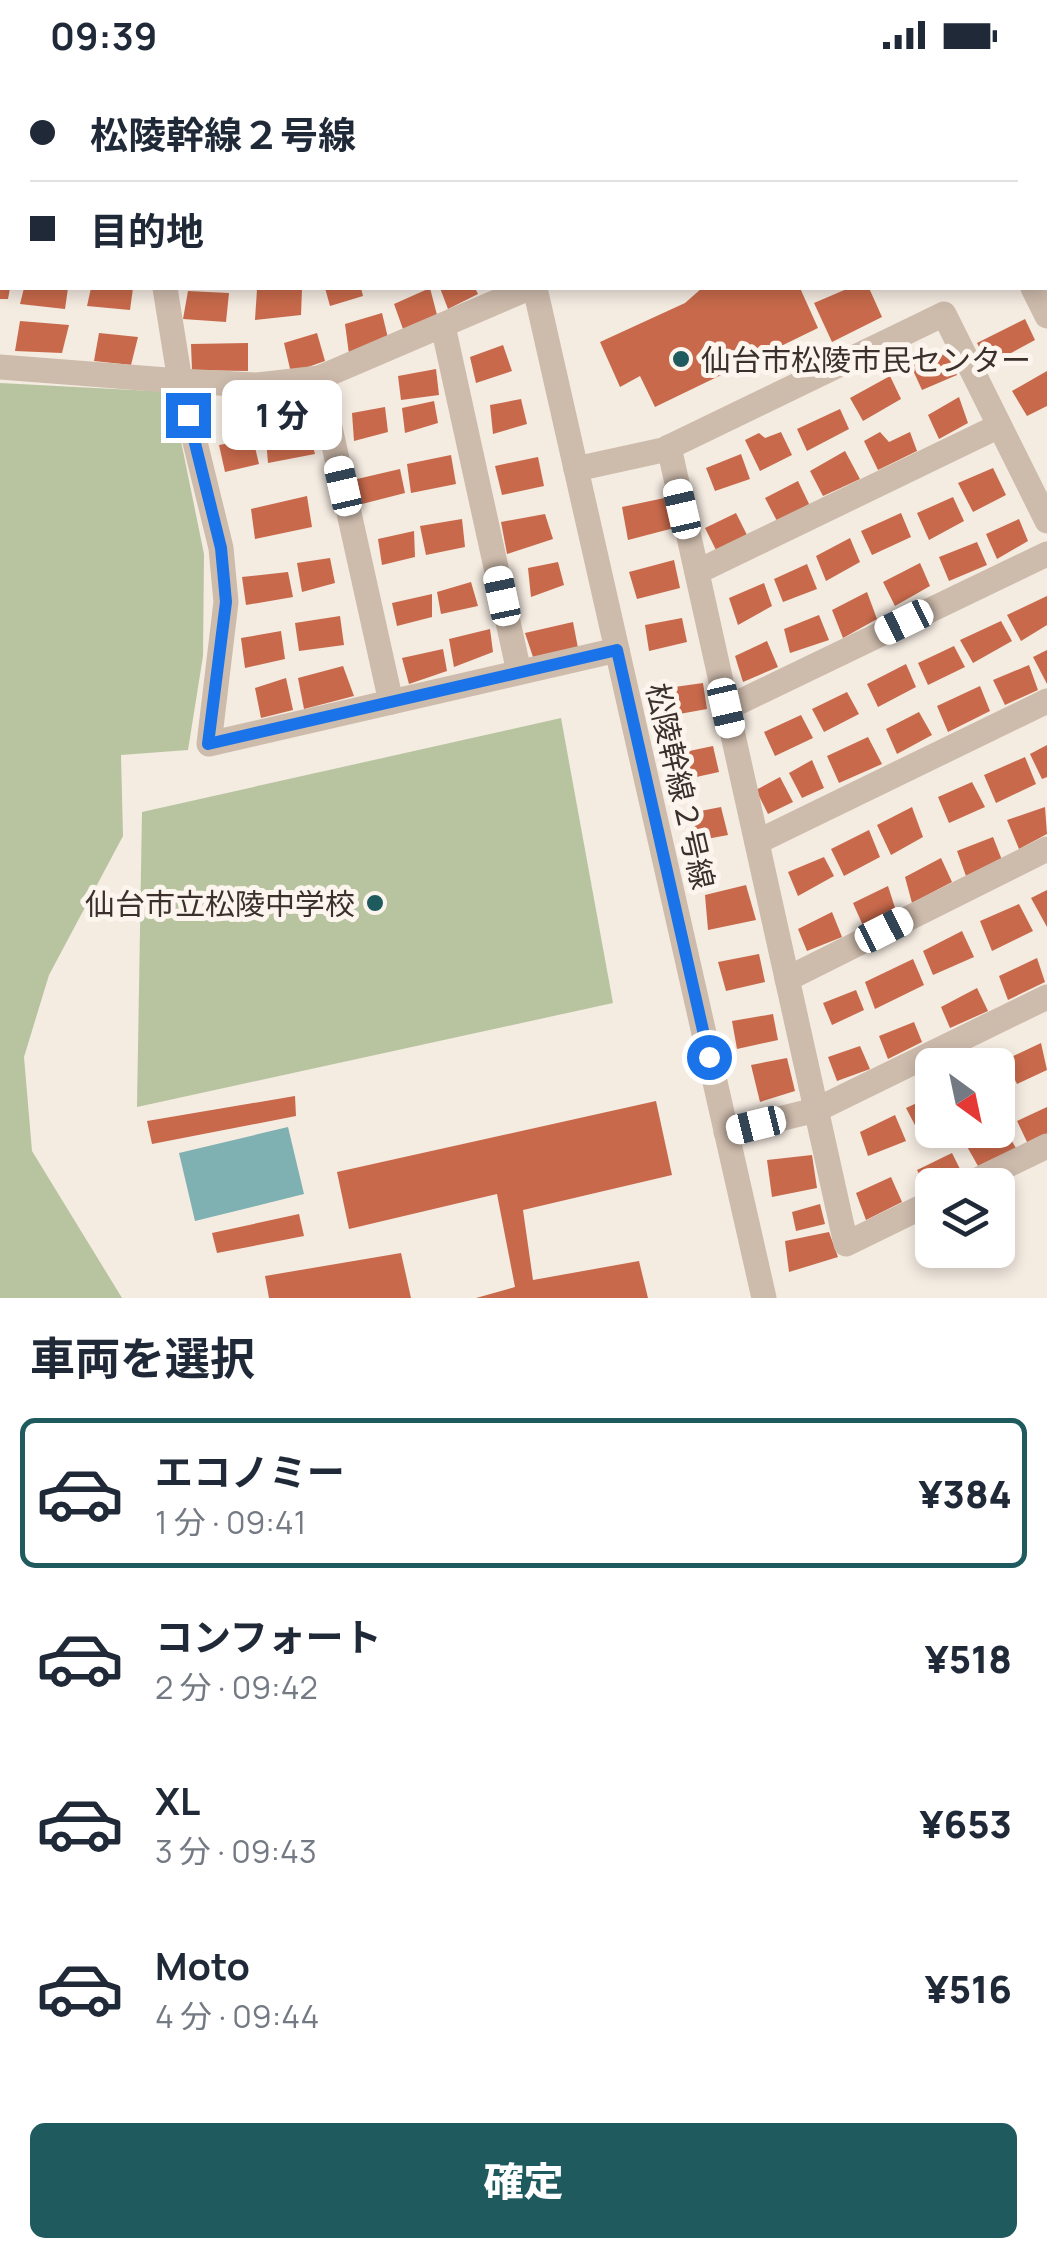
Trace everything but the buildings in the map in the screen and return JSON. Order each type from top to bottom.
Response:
[{"type":"street","points":[[165,290],[180,381],[221,548],[226,602],[208,744],[617,650]]},
{"type":"street","points":[[0,367],[258,385],[319,378],[527,290]]},
{"type":"street","name":"松陵幹線２号線","points":[[532,290],[764,1298]]},
{"type":"street","points":[[1033,290],[1047,316]]},
{"type":"street","points":[[576,469],[668,447],[944,314],[1047,522]]},
{"type":"street","points":[[443,326],[519,672]]},
{"type":"street","points":[[319,378],[391,702]]},
{"type":"street","points":[[696,572],[999,426]]},
{"type":"street","points":[[668,447],[846,1244],[915,1210]]},
{"type":"street","points":[[726,708],[1047,554]]},
{"type":"street","points":[[757,842],[1047,701]]},
{"type":"street","points":[[787,979],[1047,849]]},
{"type":"street","points":[[726,1132],[816,1110],[1047,996]]},
{"type":"street","points":[[1002,1168],[1047,1146]]},
{"type":"green space","points":[[0,383],[171,392],[204,554],[203,656],[188,750],[121,755],[123,836],[49,975],[24,1057],[32,1151],[122,1298],[0,1298]]},
{"type":"green space","points":[[561,718],[613,1003],[137,1107],[142,812]]},
{"type":"water","points":[[288,1127],[304,1194],[195,1221],[179,1153]]},
{"type":"place","name":"仙台市松陵市民センター","points":[[681,359]]},
{"type":"place","name":"仙台市立松陵中学校","points":[[375,903]]},
{"type":"route","points":[[188,415],[221,548],[226,602],[208,744],[617,650],[709,1057]]}]
